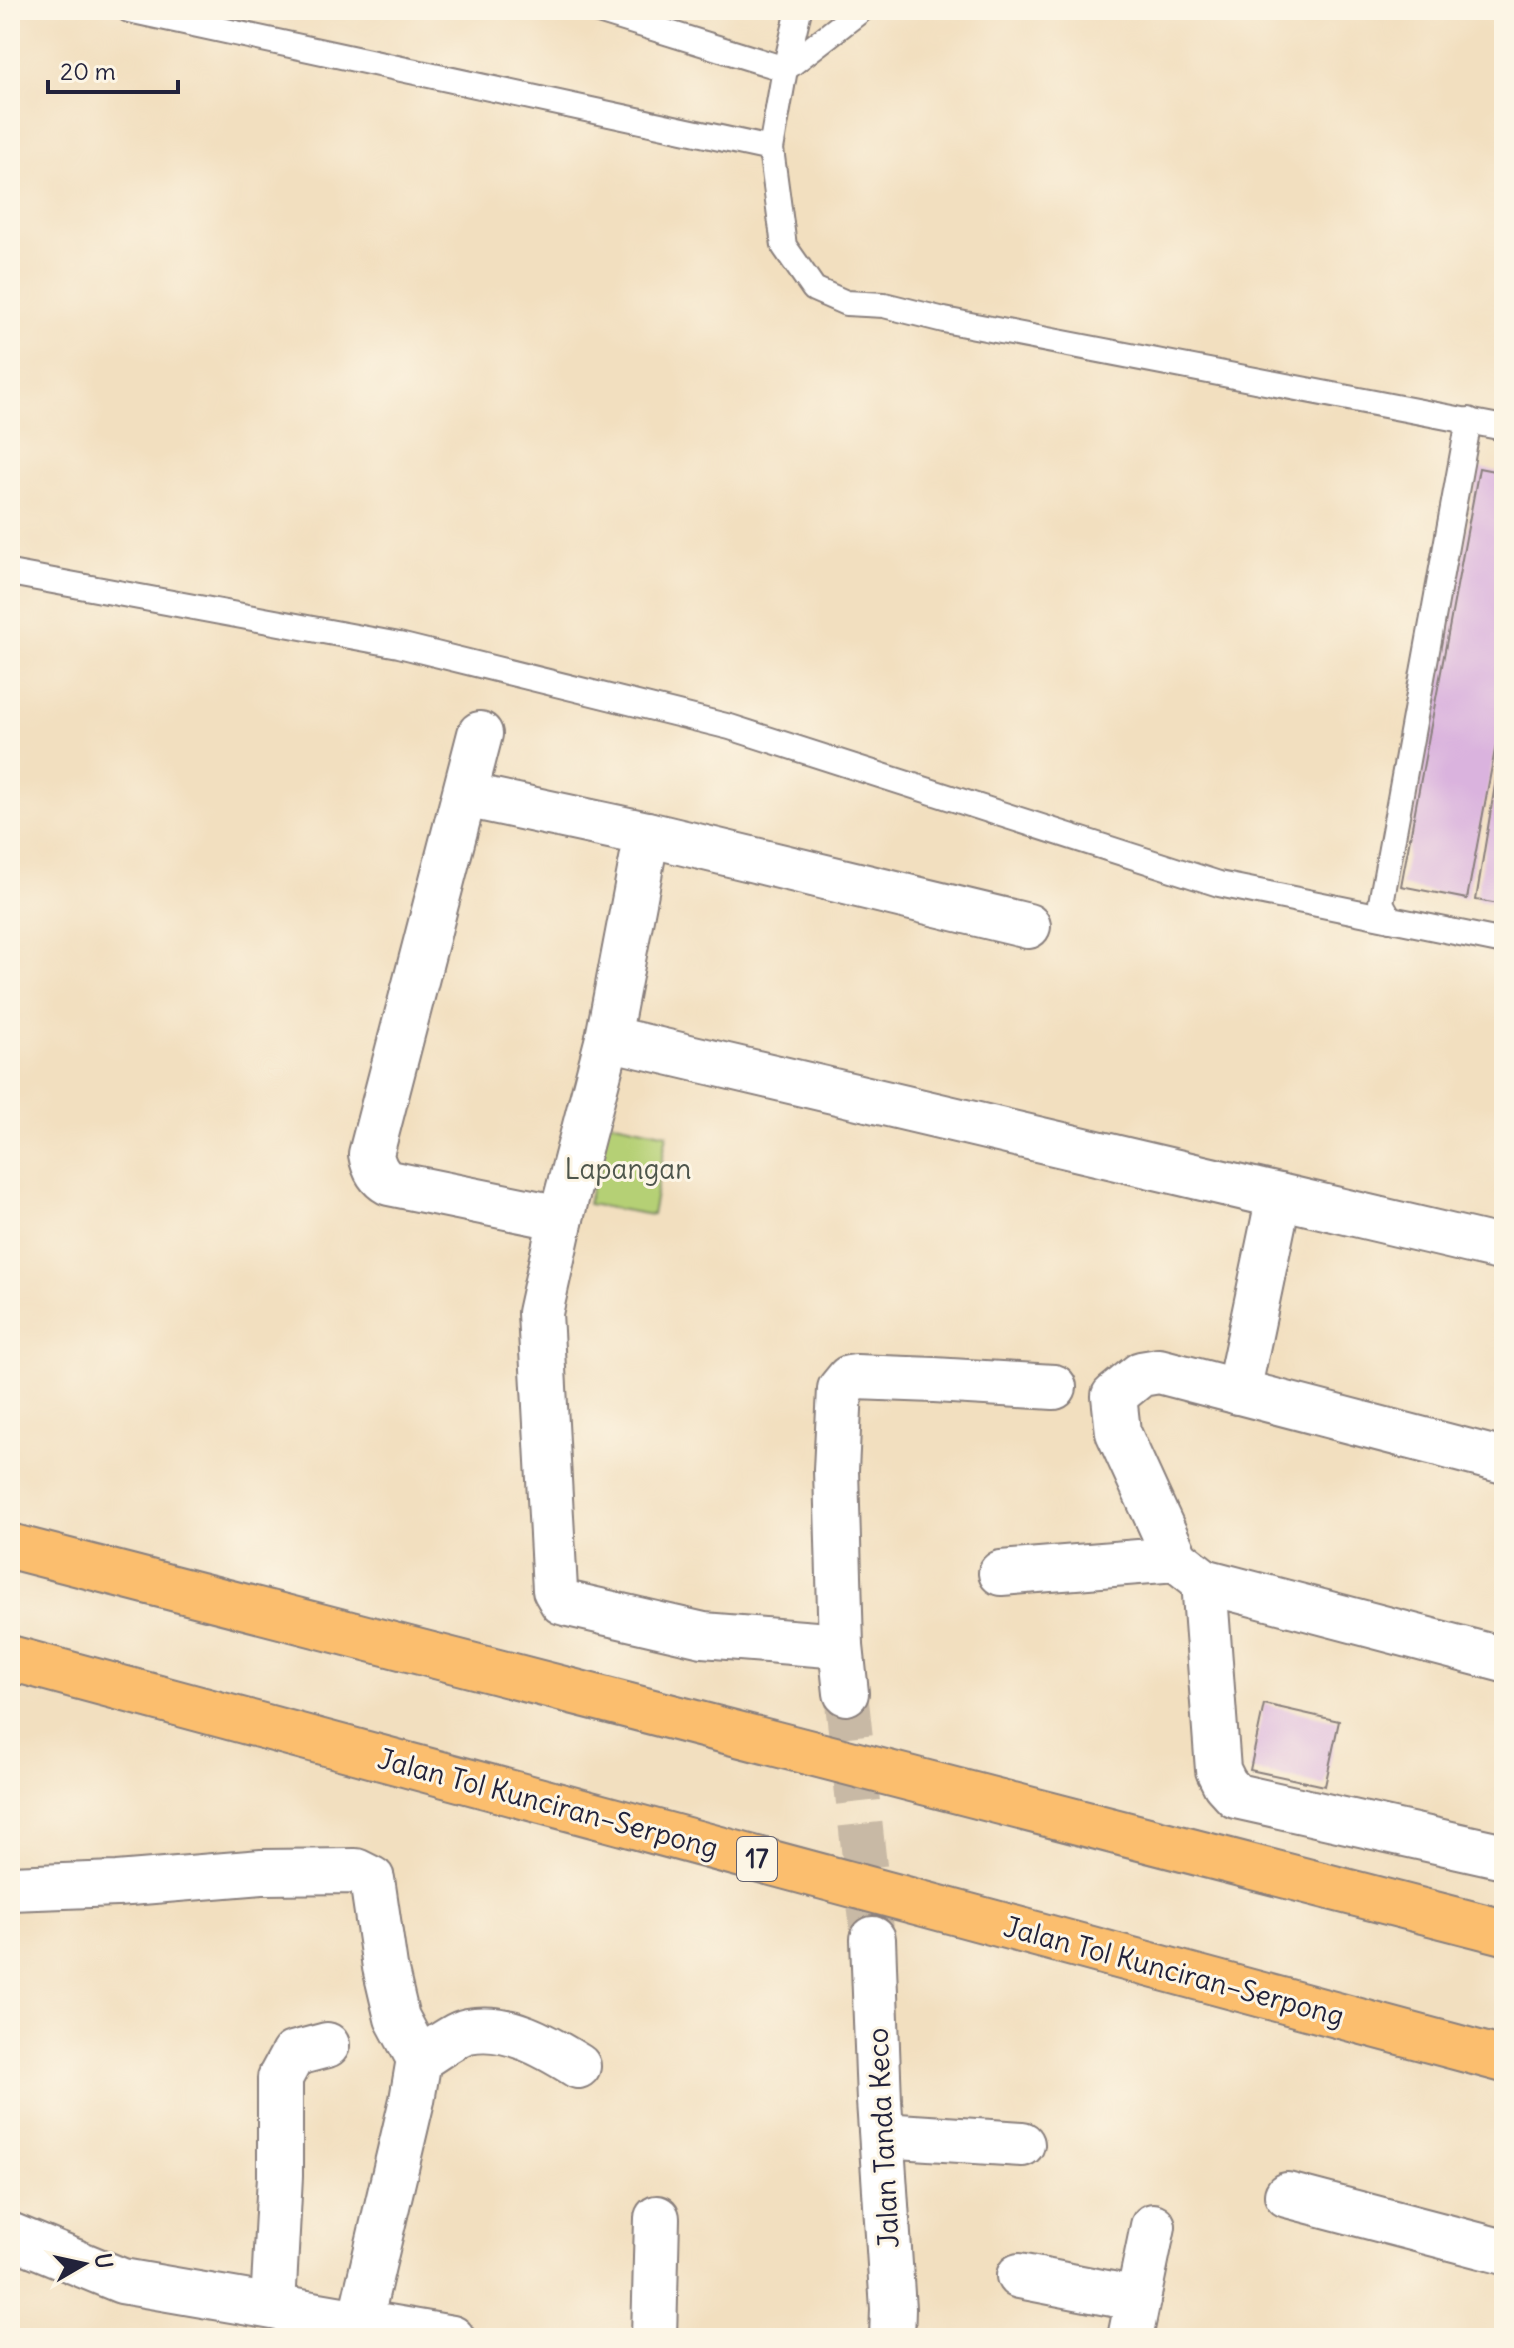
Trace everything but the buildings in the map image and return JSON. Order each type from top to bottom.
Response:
[{"type":"highway","points":[[10,1546],[1504,1932]]},
{"type":"highway","name":"Jalan Tol Kunciran–Serpong","points":[[10,1658],[1504,2060]]},
{"type":"street","points":[[480,734],[371,1154],[382,1179],[389,1183],[561,1218]]},
{"type":"street","points":[[465,795],[647,834],[1028,926]]},
{"type":"street","points":[[647,834],[608,1038],[561,1218],[540,1313],[555,1590],[562,1602],[703,1635],[841,1646]]},
{"type":"street","points":[[608,1038],[1504,1249]]},
{"type":"street","points":[[1238,1392],[1279,1196]]},
{"type":"street","points":[[1504,1461],[1159,1371],[1141,1374],[1114,1396],[1118,1432],[1190,1570],[1218,1770],[1225,1784],[1236,1796],[1504,1856]]},
{"type":"street","points":[[846,1693],[841,1646],[836,1470],[838,1405],[844,1383],[856,1377],[1054,1387]]},
{"type":"street","points":[[1001,1573],[1190,1570],[1504,1660]]},
{"type":"street","points":[[10,1888],[117,1884],[262,1872],[356,1871],[372,1879],[385,1967],[397,2018],[419,2059],[360,2321]]},
{"type":"street","name":"Jalan Tanda Keco","points":[[873,1939],[892,2338]]},
{"type":"street","points":[[419,2059],[466,2031],[505,2031],[551,2050],[578,2066]]},
{"type":"street","points":[[273,2306],[280,2176],[280,2078],[293,2054],[327,2045]]},
{"type":"street","points":[[882,2135],[1022,2144]]},
{"type":"street","points":[[1287,2195],[1504,2252]]},
{"type":"street","points":[[654,2338],[657,2218]]},
{"type":"street","points":[[1019,2276],[1134,2318],[1153,2226]]},
{"type":"street","points":[[10,2235],[122,2281],[452,2338]]},
{"type":"lane","points":[[129,10],[771,149]]},
{"type":"lane","points":[[595,10],[785,69]]},
{"type":"lane","points":[[799,10],[771,149],[784,246],[814,289],[846,303],[884,305],[944,320],[1504,428]]},
{"type":"lane","points":[[785,69],[861,10]]},
{"type":"lane","points":[[1390,919],[1381,903],[1469,420]]},
{"type":"lane","points":[[10,573],[399,645],[715,723],[1219,884],[1504,942]]},
{"type":"green space","name":"Lapangan","points":[[606,1121],[667,1134],[652,1215],[588,1204]]},
{"type":"tunnel","points":[[846,1693],[873,1939]]}]
